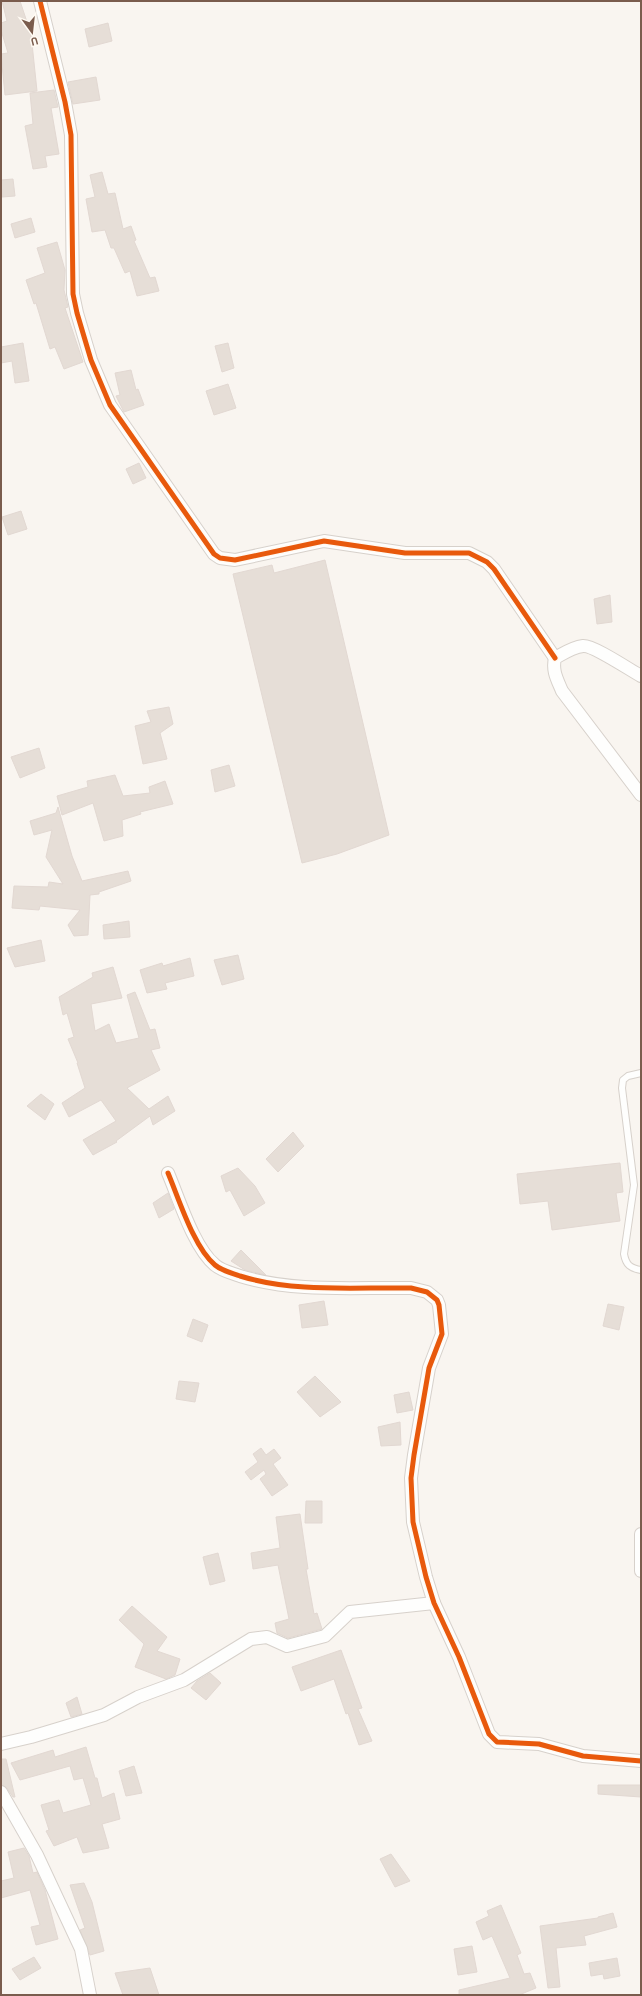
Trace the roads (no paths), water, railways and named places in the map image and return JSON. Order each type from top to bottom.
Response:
[{"type":"street","points":[[40,1],[65,102],[71,135],[73,294],[90,360],[110,406],[214,554],[220,558],[234,560],[324,541],[405,553],[469,553],[487,562],[494,569],[555,658],[554,673],[562,691],[641,795]]},
{"type":"street","points":[[555,658],[576,647],[585,646],[596,649],[641,676]]},
{"type":"street","points":[[168,1173],[194,1236],[215,1265],[226,1271],[258,1282],[302,1287],[410,1288],[427,1292],[437,1300],[439,1305],[442,1334],[429,1368],[411,1478],[411,1502],[416,1540],[434,1602],[459,1657],[489,1734],[493,1740],[539,1744],[589,1756],[641,1761]]},
{"type":"street","points":[[641,1534],[641,1571]]},
{"type":"street","points":[[1,1744],[31,1737],[104,1715],[138,1697],[184,1680],[251,1639],[267,1637],[287,1646],[324,1636],[350,1612],[434,1602]]},
{"type":"street","points":[[1,1792],[37,1855],[80,1948],[90,1995]]},
{"type":"lane","points":[[641,1074],[628,1076],[623,1080],[622,1088],[634,1185],[624,1254],[625,1262],[630,1267],[641,1270]]}]
